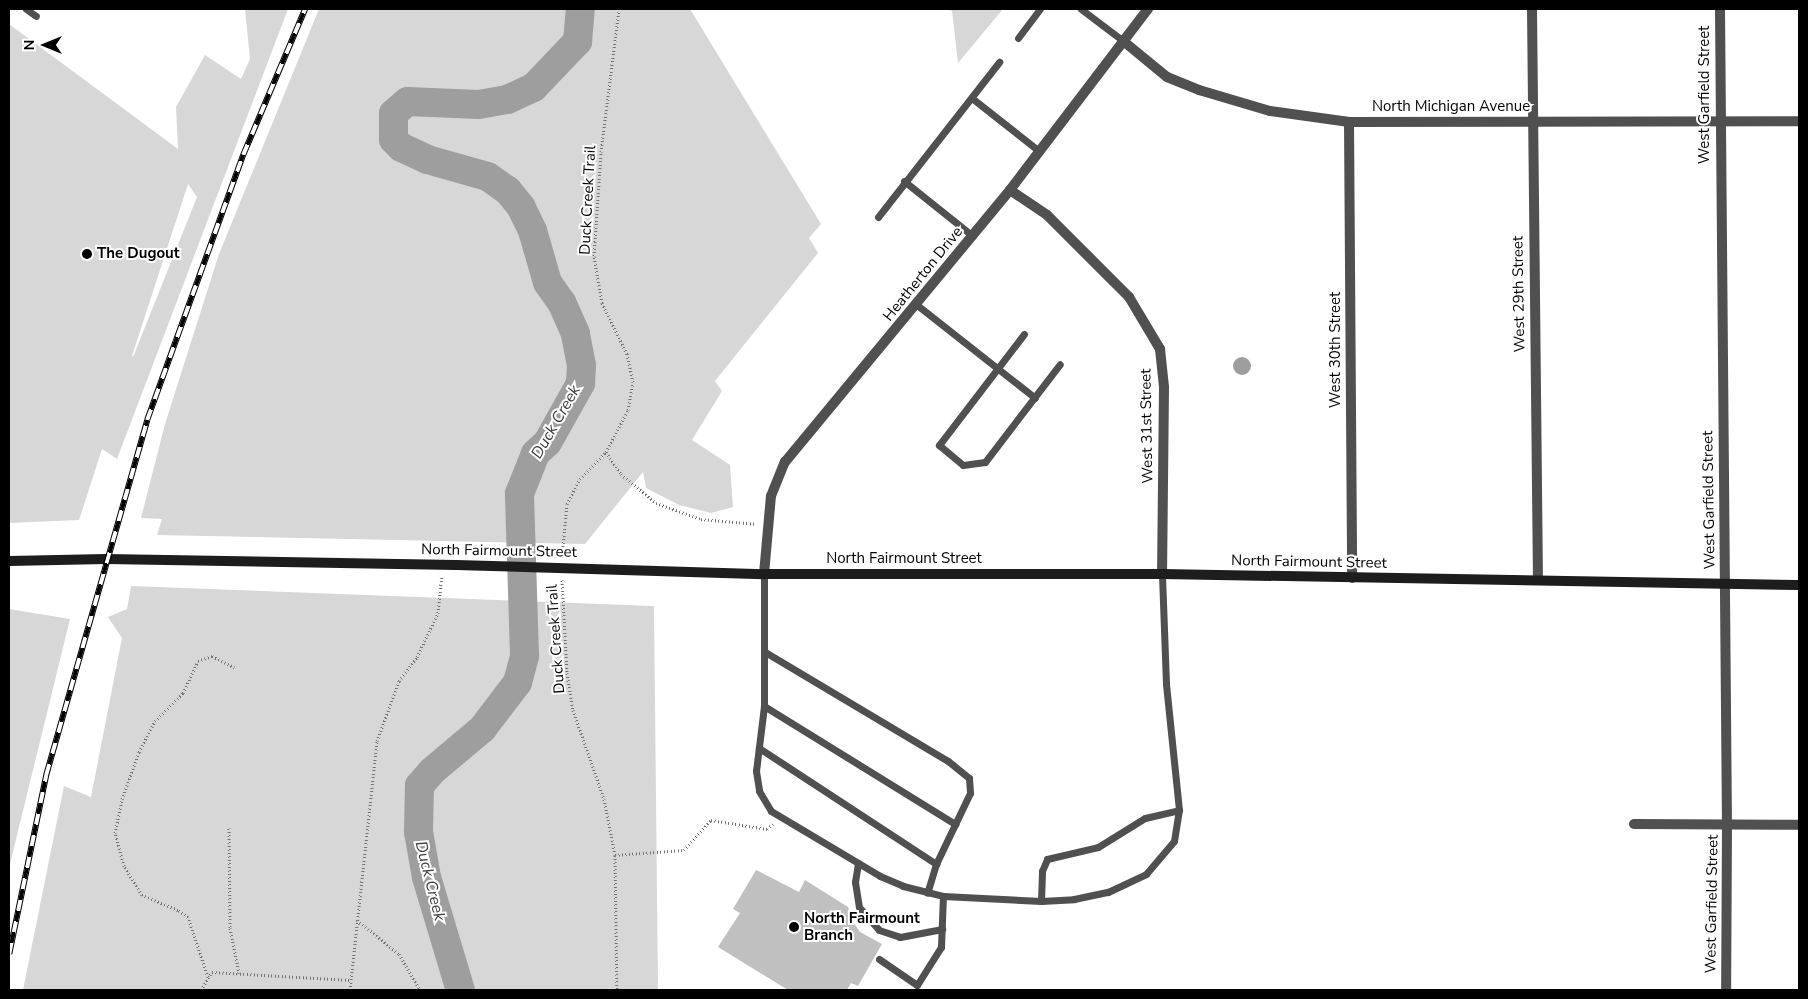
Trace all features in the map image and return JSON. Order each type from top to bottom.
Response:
[{"type":"street","name":"Heatherton Drive","points":[[764,574],[771,496],[785,462],[917,305],[1010,190],[1122,40],[1148,9]]},
{"type":"street","name":"West 29th Street","points":[[1532,9],[1538,579]]},
{"type":"street","name":"West Garfield Street","points":[[1720,9],[1727,824],[1726,990]]},
{"type":"street","name":"North Michigan Avenue","points":[[1122,40],[1166,77],[1199,90],[1270,111],[1349,122],[1799,121]]},
{"type":"street","name":"West 30th Street","points":[[1349,122],[1352,578]]},
{"type":"street","name":"West 31st Street","points":[[1010,190],[1048,215],[1129,297],[1160,349],[1164,387],[1162,574]]},
{"type":"street","name":"North Fairmount Street","points":[[9,561],[106,559],[600,568],[764,574],[1162,574],[1799,585]]},
{"type":"street","points":[[1634,824],[1799,825]]},
{"type":"lane","points":[[26,9],[36,16]]},
{"type":"lane","points":[[1018,38],[1040,9]]},
{"type":"lane","points":[[1081,9],[1122,40]]},
{"type":"lane","points":[[878,217],[904,181],[973,99],[999,62]]},
{"type":"lane","points":[[973,99],[1039,151]]},
{"type":"lane","points":[[904,181],[973,236]]},
{"type":"lane","points":[[917,305],[1035,398]]},
{"type":"lane","points":[[1024,334],[939,445],[963,465],[985,462],[1060,364]]},
{"type":"lane","points":[[764,574],[764,706],[756,771],[759,791],[771,811],[780,819],[895,883],[926,893],[943,896],[1041,901],[1074,899],[1108,892],[1146,874],[1174,840],[1179,810],[1166,684],[1162,574]]},
{"type":"lane","points":[[765,652],[948,761],[969,778],[970,793],[936,864],[926,893]]},
{"type":"lane","points":[[764,706],[955,824]]},
{"type":"lane","points":[[760,748],[936,864]]},
{"type":"lane","points":[[1041,901],[1042,871],[1048,859],[1098,847],[1145,818],[1179,810]]},
{"type":"lane","points":[[858,864],[855,882],[859,906],[879,930],[900,938],[942,929]]},
{"type":"lane","points":[[879,959],[917,985],[941,947],[943,896]]},
{"type":"path","name":"Duck Creek Trail","points":[[562,560],[567,504],[580,479],[606,452],[628,410],[633,382],[627,354],[602,303],[594,256],[601,152],[619,9]]},
{"type":"path","points":[[606,452],[621,474],[637,490],[681,514],[767,525]]},
{"type":"path","points":[[350,990],[377,741],[399,681],[417,657],[438,613],[443,565]]},
{"type":"path","name":"Duck Creek Trail","points":[[562,569],[567,673],[573,710],[604,799],[615,855],[617,990]]},
{"type":"path","points":[[208,977],[188,918],[178,910],[142,895],[124,866],[115,833],[122,799],[139,752],[155,721],[183,692],[198,661],[212,656],[234,666]]},
{"type":"path","points":[[615,855],[684,850],[711,820],[766,829],[780,819]]},
{"type":"path","points":[[229,828],[230,928],[239,973]]},
{"type":"path","points":[[357,919],[399,954],[420,990]]},
{"type":"path","points":[[201,990],[212,972],[351,980]]},
{"type":"shaded area","name":"The Dugout","points":[[245,9],[288,9],[117,459],[102,449],[79,520],[9,523],[9,24],[178,149],[176,107],[205,55],[241,79],[250,59]],"holes":[[[188,184],[197,197],[133,357]]]},
{"type":"shaded area","points":[[319,9],[690,9],[821,224],[809,238],[818,253],[715,381],[722,391],[692,440],[730,465],[733,507],[711,513],[679,505],[646,488],[643,472],[585,544],[157,535],[162,519],[141,518],[165,424],[219,254]]},
{"type":"shaded area","points":[[944,9],[1003,9],[958,63],[952,11]]},
{"type":"shaded area","points":[[1242,357],[1248,360],[1251,366],[1248,372],[1242,375],[1236,372],[1233,366],[1236,360]]},
{"type":"shaded area","points":[[131,586],[654,606],[658,990],[23,990],[64,786],[91,797],[122,638],[108,617],[127,609]]},
{"type":"shaded area","points":[[9,609],[70,619],[9,868]]},
{"type":"building","name":"North Fairmount Branch","points":[[756,870],[799,892],[805,880],[848,907],[853,922],[860,932],[882,944],[858,986],[851,983],[847,990],[788,990],[718,947],[740,913],[733,909]]},
{"type":"waterway","name":"Duck Creek","points":[[460,990],[426,877],[418,831],[419,785],[431,771],[482,728],[517,682],[524,655],[519,493],[535,453],[547,442],[580,383],[581,365],[575,333],[561,302],[547,282],[532,230],[521,207],[507,190],[487,176],[427,159],[401,147],[393,139],[393,113],[407,101],[478,104],[507,99],[533,87],[577,41],[580,9]]},
{"type":"railway","points":[[9,954],[46,775],[147,420],[243,155],[305,9]]},
{"type":"place","name":"The Dugout","points":[[87,254]]},
{"type":"place","name":"North Fairmount Branch","points":[[794,927]]}]
